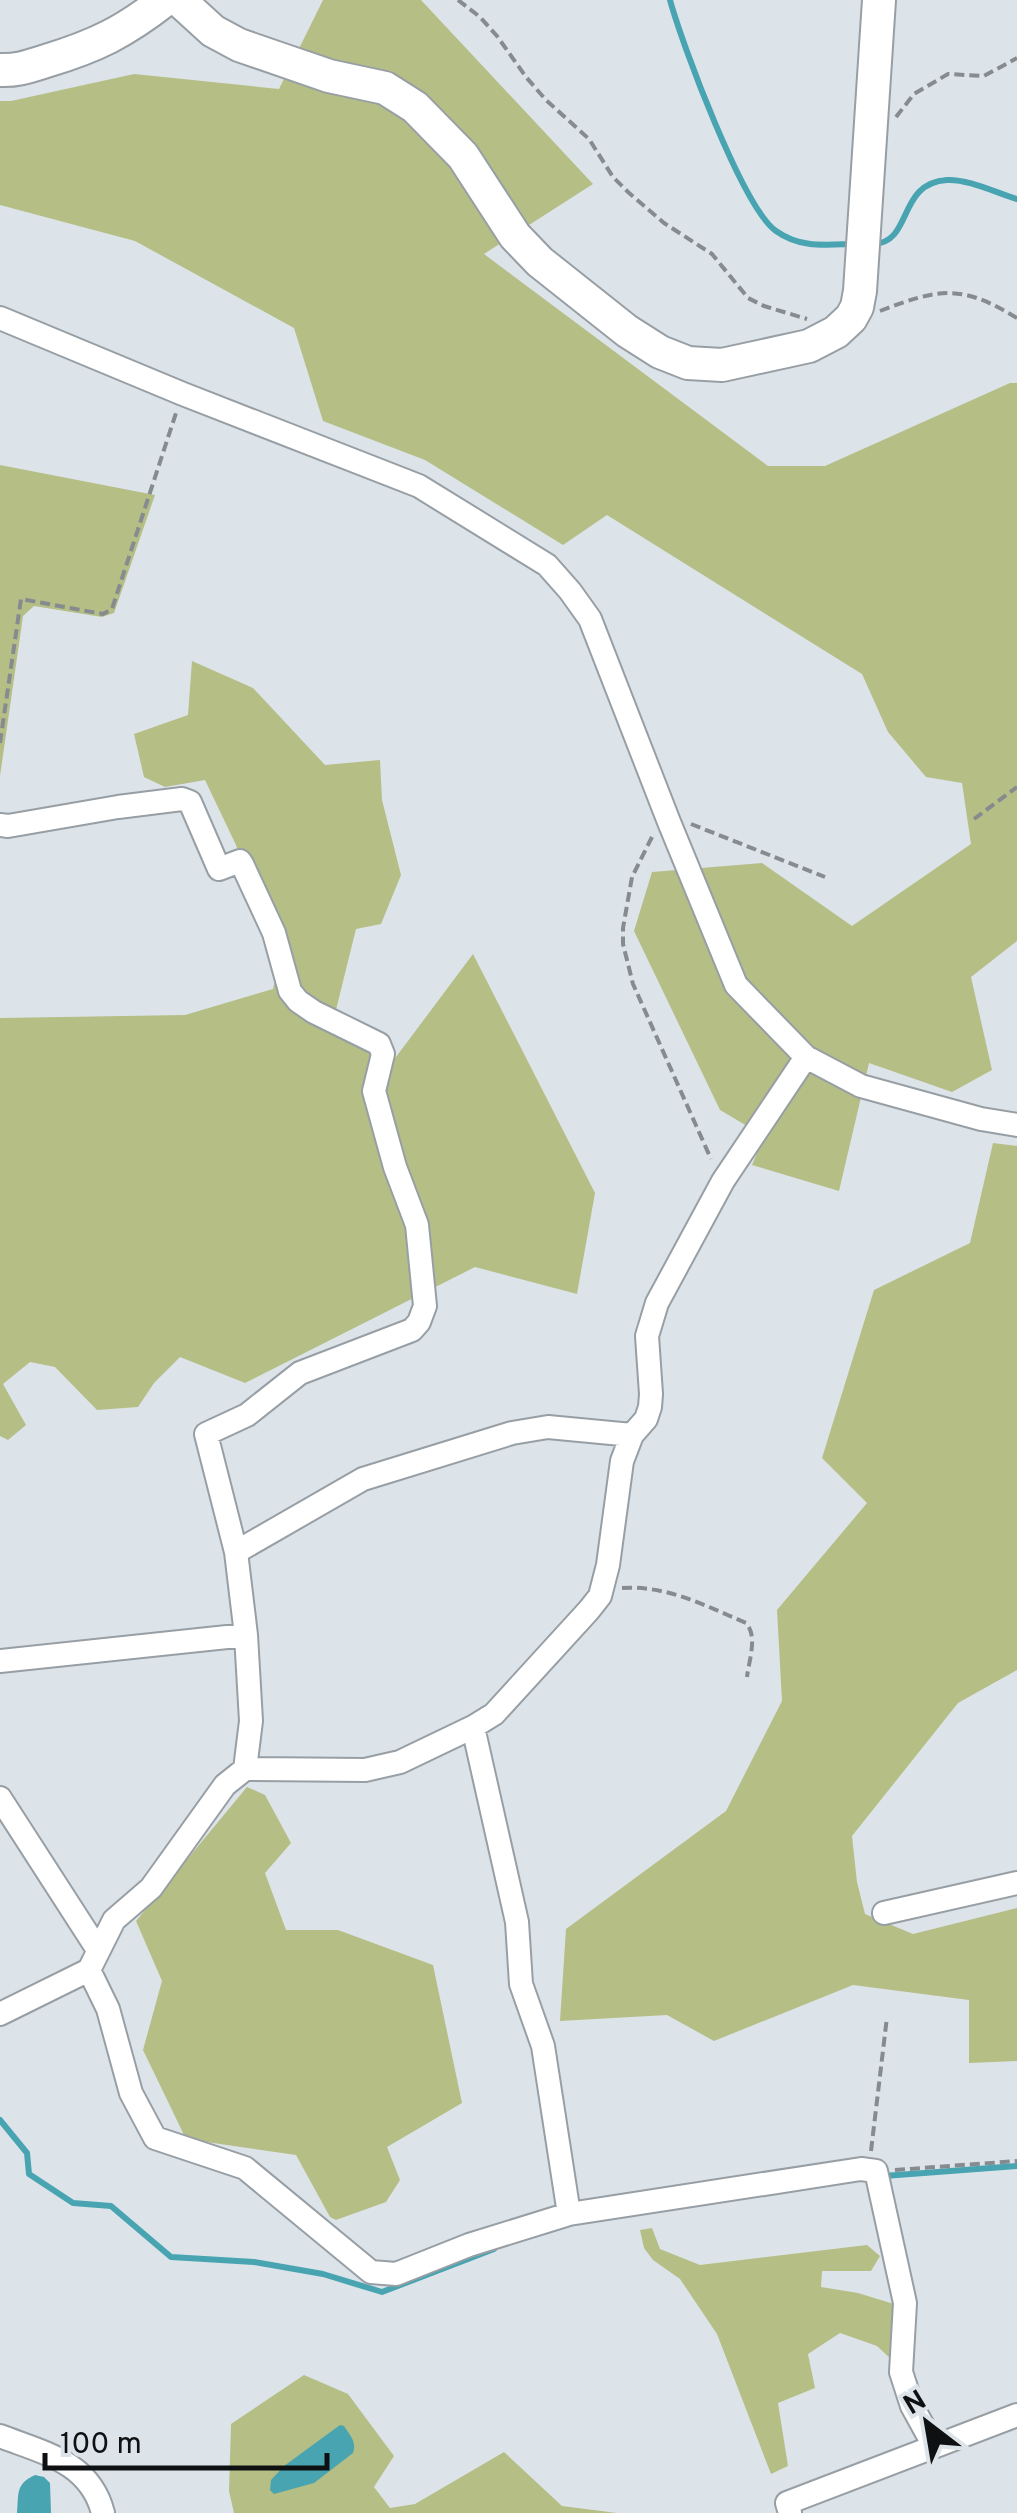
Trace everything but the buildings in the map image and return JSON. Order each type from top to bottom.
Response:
[{"type":"street","points":[[0,70],[14,71],[86,48],[132,26],[165,0]]},
{"type":"street","points":[[180,0],[213,31],[239,46],[329,76],[385,88],[415,107],[463,156],[516,236],[540,262],[660,352],[688,364],[722,365],[809,346],[852,310],[879,0]]},
{"type":"street","points":[[0,318],[419,486],[546,565],[590,619],[736,986],[806,1056],[861,1086],[1017,1125]]},
{"type":"street","points":[[0,825],[182,798],[190,802],[219,869],[240,861],[242,864],[274,933],[290,991],[314,1012],[382,1048],[374,1092],[417,1226],[423,1314],[412,1330],[300,1373],[247,1415],[206,1434],[236,1552],[246,1635],[251,1721],[245,1769]]},
{"type":"street","points":[[0,2014],[93,1960],[114,1920],[151,1888],[225,1786],[245,1769],[365,1770],[400,1762],[494,1714],[590,1610],[600,1596],[608,1565],[622,1461],[650,1408],[647,1336],[657,1303],[723,1181],[806,1056]]},
{"type":"street","points":[[236,1552],[364,1478],[512,1433],[548,1427],[632,1436]]},
{"type":"street","points":[[0,1661],[246,1635]]},
{"type":"street","points":[[473,1727],[517,1922],[521,1984],[543,2046],[569,2214]]},
{"type":"street","points":[[0,1798],[93,1960],[131,2093],[154,2138],[245,2168],[371,2272],[396,2274],[470,2245],[569,2214],[872,2170],[905,2303],[901,2372],[912,2406],[934,2446]]},
{"type":"street","points":[[884,1913],[1017,1883]]},
{"type":"street","points":[[790,2513],[786,2503],[1017,2415]]},
{"type":"street","points":[[0,2436],[66,2462],[98,2494],[103,2513]]},
{"type":"path","points":[[458,0],[497,36],[546,100],[589,139],[620,184],[664,224],[712,254],[748,298],[764,306],[872,314],[952,292],[979,298],[1017,318]]},
{"type":"path","points":[[868,153],[914,94],[948,74],[984,76],[1017,58]]},
{"type":"path","points":[[0,743],[21,599],[103,614],[112,609],[183,394]]},
{"type":"path","points":[[974,819],[1017,787]]},
{"type":"path","points":[[723,1181],[633,984],[623,944],[632,877],[666,814],[825,877]]},
{"type":"path","points":[[602,1589],[641,1586],[666,1590],[746,1622],[752,1629],[748,1677]]},
{"type":"path","points":[[886,2017],[872,2170],[1017,2161]]},
{"type":"green space","points":[[323,0],[421,0],[593,184],[484,254],[768,466],[825,466],[1017,383],[1017,941],[971,977],[992,1070],[952,1092],[869,1063],[839,1191],[752,1165],[764,1136],[720,1110],[634,931],[652,872],[762,863],[852,926],[971,844],[962,783],[926,777],[888,732],[862,674],[607,515],[563,545],[425,460],[323,421],[294,328],[135,241],[0,205],[0,101],[134,74],[279,89]]},
{"type":"green space","points":[[0,465],[155,495],[114,613],[102,617],[34,606],[23,616],[0,776]]},
{"type":"green space","points":[[192,661],[253,688],[325,765],[380,760],[382,800],[401,875],[381,924],[356,929],[332,1026],[390,1065],[473,954],[595,1193],[577,1294],[475,1267],[245,1383],[180,1357],[154,1383],[138,1407],[97,1410],[55,1367],[30,1362],[3,1384],[26,1425],[8,1440],[0,1436],[0,1018],[185,1015],[273,989],[277,972],[236,845],[205,780],[165,787],[144,777],[134,734],[188,715]]},
{"type":"green space","points":[[993,1143],[1017,1146],[1017,1670],[958,1703],[852,1836],[865,1914],[913,1934],[1017,1908],[1017,2061],[969,2063],[969,2000],[853,1985],[714,2041],[667,2015],[560,2021],[566,1929],[726,1811],[782,1701],[777,1610],[867,1503],[822,1458],[874,1290],[970,1243]]},
{"type":"green space","points":[[247,1787],[265,1795],[291,1843],[265,1873],[286,1930],[338,1930],[433,1965],[462,2103],[387,2147],[400,2180],[386,2202],[336,2220],[330,2217],[296,2155],[186,2139],[143,2050],[162,1981],[136,1921]]},
{"type":"green space","points":[[652,2228],[660,2249],[700,2265],[867,2245],[880,2256],[871,2271],[822,2271],[821,2287],[894,2304],[892,2360],[877,2346],[840,2333],[808,2354],[815,2388],[778,2403],[788,2466],[771,2474],[717,2334],[680,2279],[653,2260],[644,2248],[640,2230]]},
{"type":"green space","points":[[304,2375],[348,2394],[394,2456],[374,2487],[390,2508],[415,2504],[504,2452],[562,2506],[617,2513],[234,2513],[229,2491],[231,2424]]},
{"type":"water","points":[[340,2425],[352,2439],[353,2453],[314,2483],[274,2494],[270,2490],[271,2480],[284,2466]]},
{"type":"water","points":[[35,2475],[50,2483],[51,2513],[17,2513],[21,2486]]},
{"type":"waterway","points":[[670,0],[715,123],[762,216],[776,231],[794,240],[851,244]]},
{"type":"waterway","points":[[874,244],[895,234],[912,201],[931,184],[947,180],[964,182],[1017,199]]},
{"type":"waterway","points":[[0,2120],[27,2153],[29,2174],[73,2203],[111,2206],[171,2257],[254,2262],[323,2274],[382,2292],[494,2249]]},
{"type":"waterway","points":[[884,2176],[1017,2166]]}]
